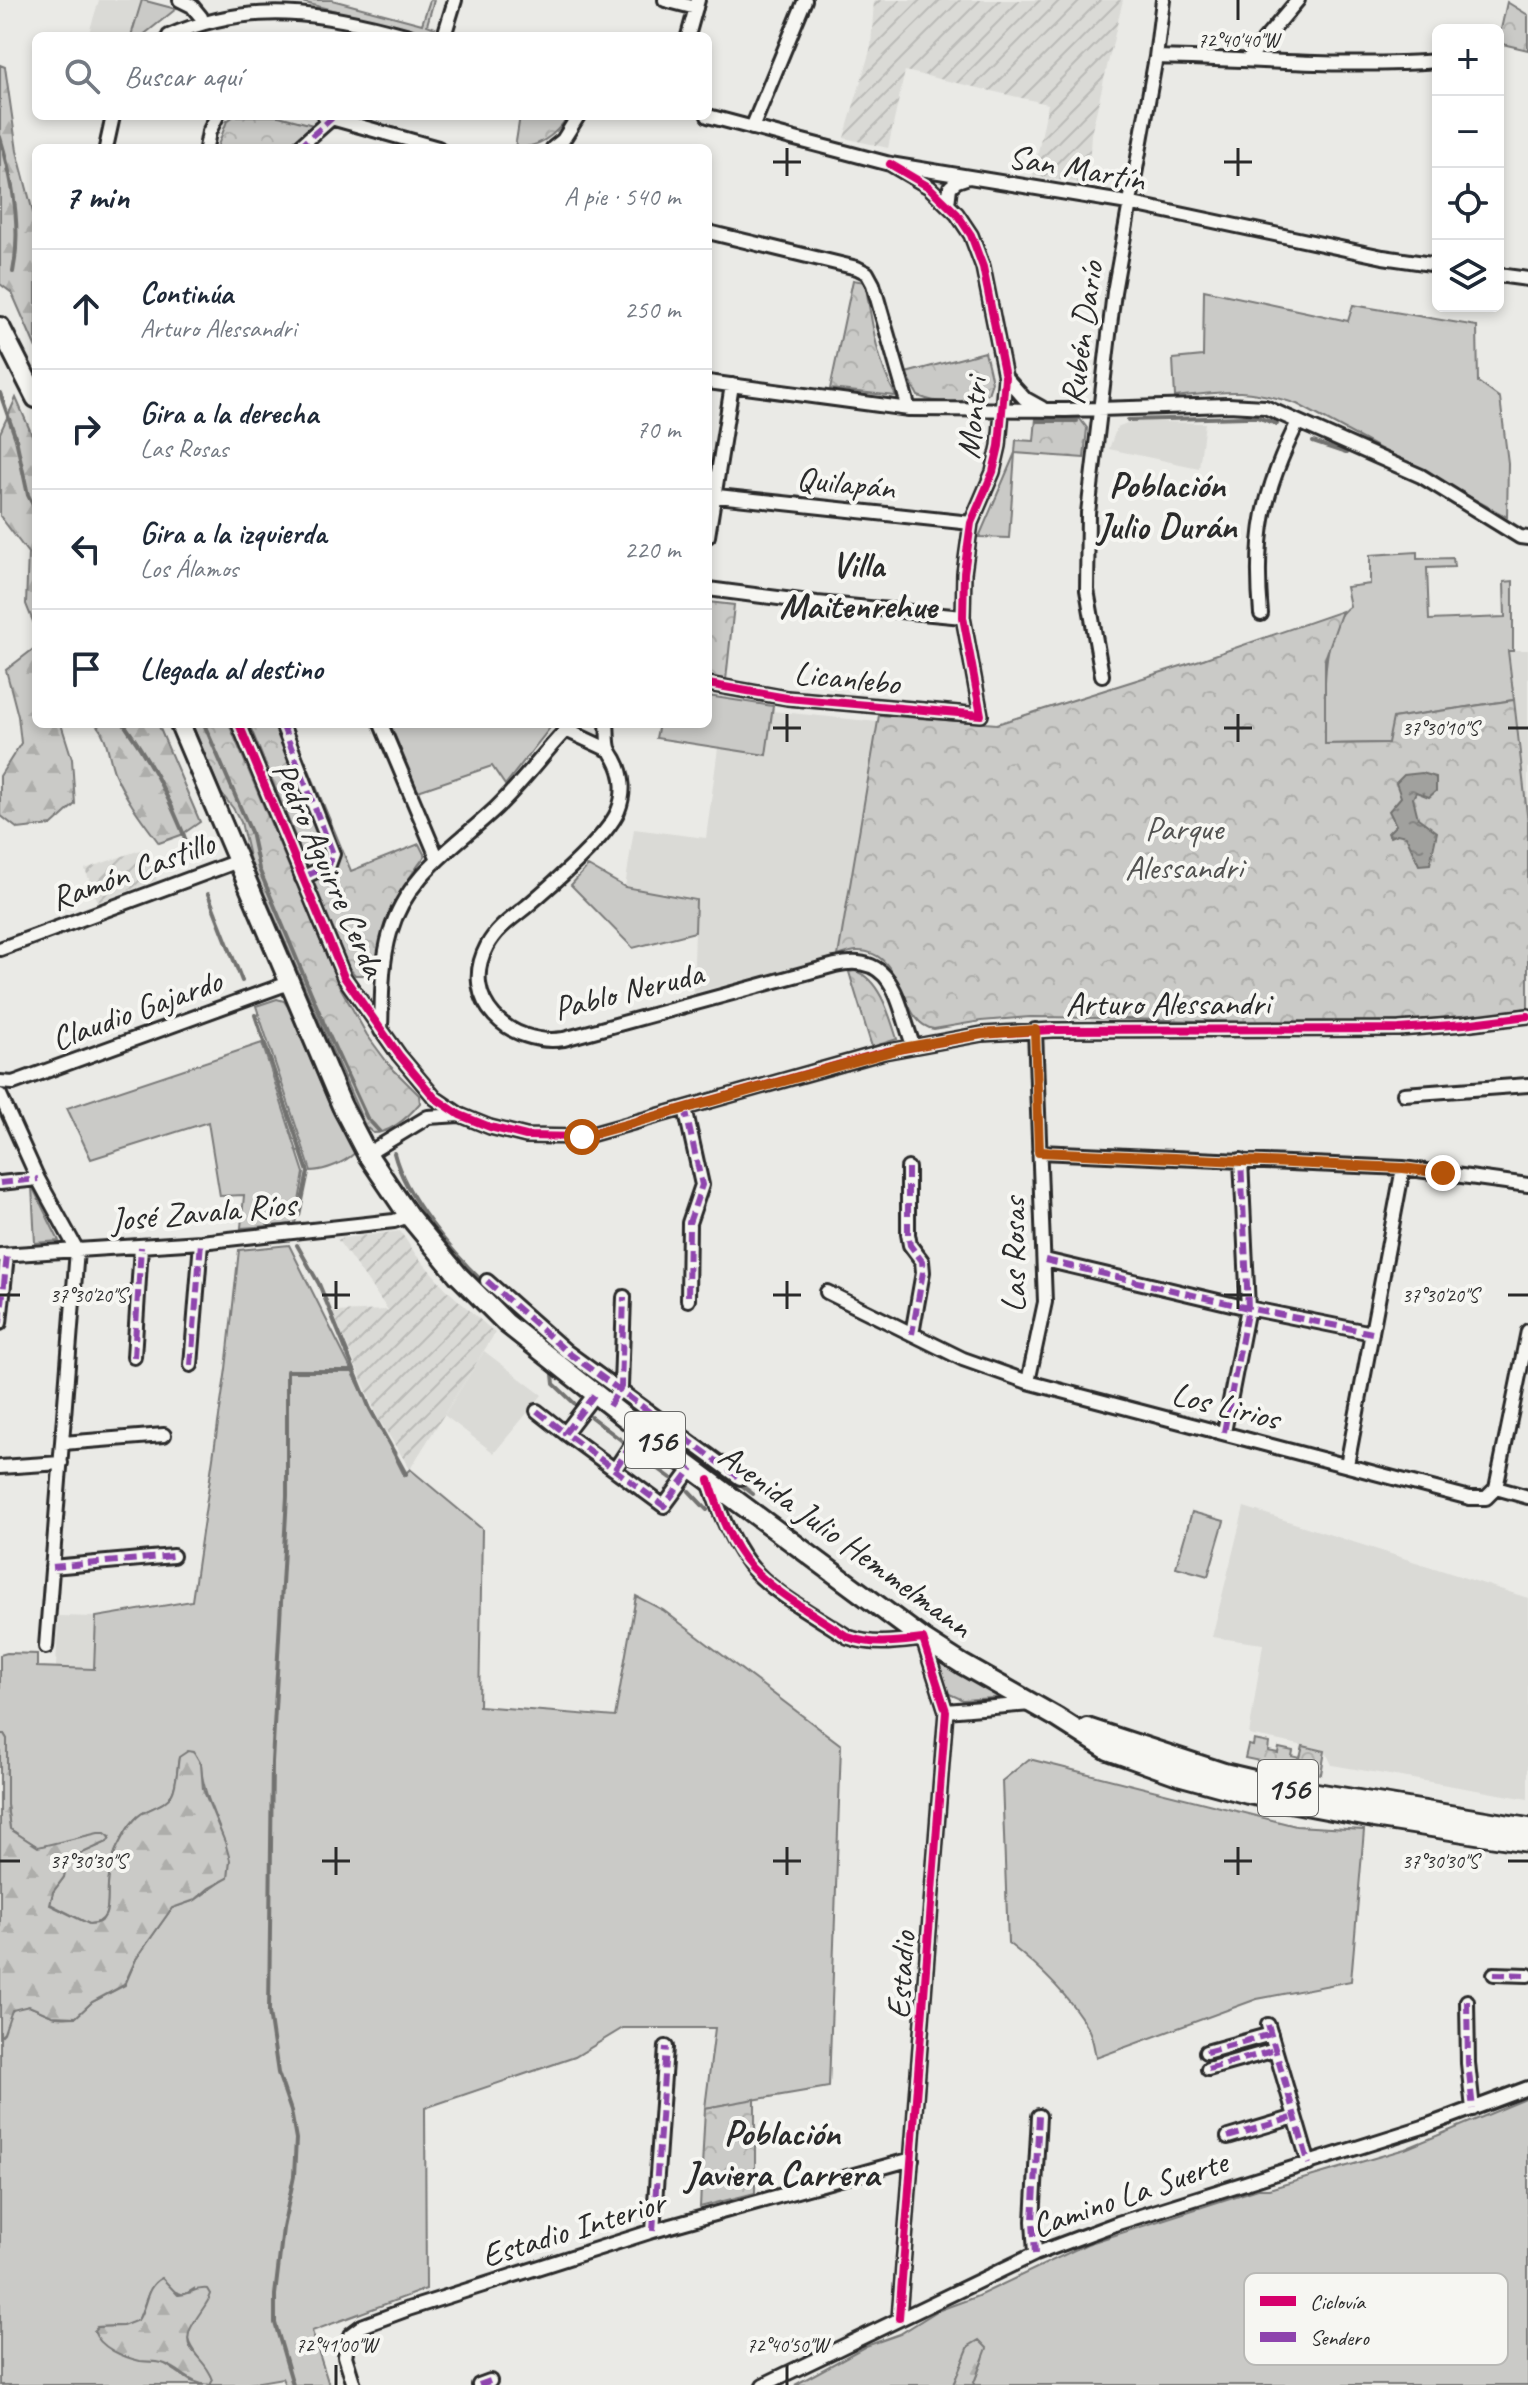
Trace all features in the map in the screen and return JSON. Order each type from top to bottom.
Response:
[{"type":"highway","points":[[0,327],[32,390]]},
{"type":"highway","name":"Avenida Julio Hemmelmann","points":[[182,728],[342,1106],[367,1154],[409,1216],[458,1275],[506,1323],[607,1397],[641,1430],[923,1639],[1108,1750],[1178,1775],[1248,1794],[1528,1842]]},
{"type":"highway","name":"Avenida Julio Hemmelmann","points":[[1056,1717],[1159,1753],[1263,1782],[1528,1828]]},
{"type":"street","points":[[180,0],[192,6],[201,17]]},
{"type":"street","points":[[197,0],[201,17]]},
{"type":"street","points":[[445,32],[455,0]]},
{"type":"street","points":[[665,0],[697,4],[689,32]]},
{"type":"street","points":[[752,128],[805,0]]},
{"type":"street","name":"Rubén Darío","points":[[1102,675],[1087,590],[1085,549],[1098,409],[1128,203],[1156,57],[1163,0]]},
{"type":"street","points":[[1249,58],[1298,0]]},
{"type":"street","points":[[176,32],[201,17],[234,6],[286,3],[394,32]]},
{"type":"street","points":[[1156,57],[1249,58],[1374,65],[1432,61]]},
{"type":"street","name":"San Martín","points":[[712,117],[890,164],[1128,203],[1383,257],[1432,264]]},
{"type":"street","points":[[107,144],[112,120]]},
{"type":"street","points":[[207,144],[215,120]]},
{"type":"street","points":[[302,144],[325,120]]},
{"type":"street","points":[[339,120],[424,144]]},
{"type":"street","points":[[558,144],[576,120]]},
{"type":"street","name":"Montri","points":[[890,164],[929,187],[965,224],[980,257],[1005,377],[1004,409],[993,472],[971,523],[964,573],[963,617],[981,715]]},
{"type":"street","points":[[948,204],[950,187],[966,178]]},
{"type":"street","points":[[712,233],[867,273],[873,284],[909,409]]},
{"type":"street","points":[[1504,276],[1528,279]]},
{"type":"street","points":[[1005,377],[1024,398],[1045,409]]},
{"type":"street","points":[[712,382],[909,409],[1265,407],[1421,476],[1520,537],[1528,538]]},
{"type":"street","points":[[712,496],[732,385]]},
{"type":"street","points":[[1261,614],[1257,569],[1260,529],[1278,461],[1298,422]]},
{"type":"street","name":"Quilapán","points":[[712,496],[971,523]]},
{"type":"street","points":[[712,590],[963,617]]},
{"type":"street","name":"Licanlebo","points":[[712,685],[787,698],[981,715]]},
{"type":"street","name":"Pedro Aguirre Cerda","points":[[241,728],[344,977],[381,1032]]},
{"type":"street","name":"Pedro Aguirre Cerda","points":[[284,728],[333,854],[329,865],[302,878]]},
{"type":"street","points":[[383,728],[437,857]]},
{"type":"street","points":[[381,1032],[386,949],[396,916],[411,888],[437,857],[496,808],[569,728]]},
{"type":"street","points":[[572,728],[609,750]]},
{"type":"street","name":"Pablo Neruda","points":[[607,728],[609,750],[622,778],[622,799],[614,818],[554,884],[501,926],[484,952],[480,973],[482,993],[498,1020],[524,1037],[544,1041],[564,1039],[835,965],[860,961],[873,965],[885,975],[913,1045]]},
{"type":"street","name":"Ramón Castillo","points":[[0,949],[238,861]]},
{"type":"street","points":[[359,999],[383,982]]},
{"type":"street","name":"Claudio Gajardo","points":[[0,1082],[13,1083],[289,983]]},
{"type":"street","name":"Arturo Alessandri","points":[[381,1032],[435,1098],[460,1115],[508,1132],[563,1139],[582,1137],[913,1045],[982,1034],[1035,1030],[1399,1029],[1528,1016]]},
{"type":"street","name":"Las Rosas","points":[[1028,1382],[1045,1302],[1035,1030]]},
{"type":"street","points":[[1404,1094],[1528,1085]]},
{"type":"street","points":[[0,1095],[38,1179],[77,1250],[46,1647]]},
{"type":"street","points":[[428,1117],[435,1098]]},
{"type":"street","points":[[685,1108],[702,1185],[689,1223],[688,1300]]},
{"type":"street","name":"Arturo Alessandri","points":[[367,1154],[428,1117],[460,1115]]},
{"type":"street","points":[[1039,1152],[1403,1168],[1528,1185]]},
{"type":"street","points":[[1224,1432],[1248,1308],[1241,1160]]},
{"type":"street","points":[[908,1168],[908,1234],[910,1245],[922,1261],[923,1272],[912,1334]]},
{"type":"street","points":[[1347,1465],[1403,1168]]},
{"type":"street","points":[[0,1183],[38,1179]]},
{"type":"street","name":"José Zavala Ríos","points":[[3,1255],[201,1242],[394,1221],[409,1216]]},
{"type":"street","points":[[191,1365],[201,1242]]},
{"type":"street","points":[[134,1357],[141,1247]]},
{"type":"street","points":[[0,1323],[3,1255]]},
{"type":"street","points":[[1045,1260],[1248,1308],[1372,1333]]},
{"type":"street","points":[[487,1281],[607,1397],[740,1478]]},
{"type":"street","name":"Los Lirios","points":[[827,1292],[963,1359],[1028,1382],[1477,1499],[1486,1498],[1496,1488],[1528,1497]]},
{"type":"street","points":[[565,1433],[621,1387],[624,1297]]},
{"type":"street","points":[[1496,1488],[1528,1331]]},
{"type":"street","points":[[537,1411],[664,1506],[692,1468]]},
{"type":"street","points":[[615,1469],[641,1430]]},
{"type":"street","points":[[63,1443],[164,1435]]},
{"type":"street","points":[[0,1467],[61,1463]]},
{"type":"street","points":[[709,1480],[718,1510],[731,1537],[750,1566],[769,1584],[848,1637],[859,1641],[889,1643],[923,1639]]},
{"type":"street","points":[[52,1567],[173,1556]]},
{"type":"street","name":"Estadio","points":[[899,2318],[946,1711],[923,1639]]},
{"type":"street","points":[[946,1711],[1032,1704]]},
{"type":"street","points":[[1494,1974],[1528,1975]]},
{"type":"street","points":[[1467,2001],[1468,2063],[1473,2109]]},
{"type":"street","points":[[1206,2052],[1269,2030],[1309,2164]]},
{"type":"street","points":[[653,2231],[666,2047]]},
{"type":"street","points":[[1208,2069],[1275,2050]]},
{"type":"street","name":"Camino La Suerte","points":[[763,2385],[1035,2254],[1174,2204],[1309,2164],[1528,2088]]},
{"type":"street","points":[[1035,2254],[1033,2221],[1039,2116]]},
{"type":"street","points":[[1228,2137],[1295,2117]]},
{"type":"street","name":"Estadio Interior","points":[[354,2385],[345,2356],[350,2335],[362,2326],[653,2231],[912,2159]]},
{"type":"shaded area","points":[[99,0],[142,0],[132,32],[89,32]]},
{"type":"shaded area","points":[[874,0],[1123,0],[1091,134],[1088,184],[1033,176],[1048,104],[905,71],[888,148],[844,138],[871,47]]},
{"type":"shaded area","points":[[1132,421],[1205,423],[1199,468],[1109,449],[1117,427]]},
{"type":"shaded area","points":[[1508,650],[1528,650],[1528,823],[1521,749]]},
{"type":"shaded area","points":[[772,711],[878,722],[838,956],[693,993],[696,900],[625,887],[634,829],[706,838],[718,748],[766,755]]},
{"type":"shaded area","points":[[146,848],[157,880],[98,902],[85,869]]},
{"type":"shaded area","points":[[400,1231],[416,1255],[448,1291],[495,1333],[410,1469],[378,1418],[333,1312],[388,1310],[337,1239]]},
{"type":"shaded area","points":[[484,1351],[542,1395],[494,1453],[444,1415]]},
{"type":"shaded area","points":[[1244,1507],[1528,1598],[1528,1799],[1332,1765],[1325,1750],[1249,1735],[1263,1644],[1212,1637]]},
{"type":"shaded area","points":[[58,1616],[96,1617],[95,1669],[56,1668]]},
{"type":"green space","points":[[142,0],[176,9],[147,32],[132,32]]},
{"type":"green space","points":[[294,0],[332,0],[422,24],[430,0],[434,0],[427,25],[435,28],[431,32],[417,32]]},
{"type":"green space","points":[[1507,2],[1528,15],[1528,50],[1504,44],[1502,24]]},
{"type":"green space","points":[[0,65],[5,67],[17,151],[32,209],[32,339],[12,293],[0,284]]},
{"type":"green space","points":[[294,120],[313,125],[291,144],[218,144],[227,121]]},
{"type":"green space","points":[[519,120],[565,120],[546,139],[535,144],[516,144]]},
{"type":"green space","points":[[853,280],[865,282],[879,355],[896,396],[830,389]]},
{"type":"green space","points":[[1204,290],[1348,321],[1353,305],[1477,326],[1478,382],[1500,398],[1508,463],[1507,517],[1297,404],[1264,395],[1236,392],[1175,397],[1173,359],[1203,356]]},
{"type":"green space","points":[[985,352],[992,382],[988,394],[970,400],[945,402],[918,396],[906,373]]},
{"type":"green space","points":[[16,398],[32,435],[32,619],[26,604],[28,553],[0,516],[0,433]]},
{"type":"green space","points":[[1036,418],[1080,419],[1087,428],[1084,458],[1015,453],[1016,440],[1034,441]]},
{"type":"green space","points":[[1015,453],[1009,538],[979,537]]},
{"type":"green space","points":[[1417,552],[1417,559],[1453,558],[1454,567],[1427,568],[1429,620],[1505,617],[1504,582],[1513,581],[1513,651],[1508,651],[1514,700],[1394,718],[1389,743],[1324,744],[1328,649],[1340,616],[1350,606],[1346,587],[1370,584],[1370,555]]},
{"type":"green space","points":[[712,602],[734,605],[726,680],[712,678]]},
{"type":"green space","name":"Parque Alessandri","points":[[1342,611],[1325,659],[1325,744],[1388,743],[1393,718],[1514,700],[1528,823],[1528,1008],[1404,1021],[1280,1023],[1030,1017],[934,1029],[914,1015],[885,962],[873,954],[857,951],[838,956],[879,715],[997,724]]},
{"type":"green space","points":[[32,650],[32,728],[62,728],[72,759],[75,804],[52,825],[18,829],[0,815],[0,776],[21,743],[18,716],[6,670]]},
{"type":"green space","points":[[712,697],[773,706],[766,755],[656,738],[658,728],[712,728]]},
{"type":"green space","points":[[99,728],[160,728],[200,822],[181,835],[159,843],[123,791]]},
{"type":"green space","points":[[194,728],[231,728],[339,985],[367,1035],[390,1066],[419,1095],[420,1103],[416,1108],[386,1130],[373,1133],[365,1126],[250,861],[241,822],[221,793]]},
{"type":"green space","points":[[251,728],[292,728],[351,871],[419,844],[425,856],[395,904],[374,970],[370,975],[355,975],[349,968]]},
{"type":"green space","points":[[392,728],[550,728],[505,785],[492,766],[418,791]]},
{"type":"green space","points":[[588,866],[625,887],[696,900],[695,932],[633,948],[571,885]]},
{"type":"green space","points":[[849,972],[864,975],[877,990],[897,1039],[872,1047]]},
{"type":"green space","points":[[277,999],[284,1001],[288,1007],[334,1115],[356,1152],[329,1167],[311,1171],[256,1006]]},
{"type":"green space","points":[[262,1043],[304,1173],[295,1224],[241,1228],[244,1195],[220,1196],[208,1122],[91,1159],[67,1108]]},
{"type":"green space","points":[[32,1186],[59,1241],[35,1243]]},
{"type":"green space","points":[[289,1245],[404,1475],[410,1469],[482,1529],[479,1706],[615,1717],[636,1596],[663,1610],[841,1745],[829,2087],[705,2108],[715,2028],[623,2028],[575,2057],[425,2108],[426,2289],[312,2331],[329,2385],[285,2385],[282,2378],[242,2385],[210,2385],[210,2375],[188,2339],[194,2289],[184,2295],[173,2291],[149,2292],[138,2321],[123,2326],[98,2327],[142,2361],[162,2362],[191,2381],[204,2385],[0,2385],[0,2037],[9,2015],[19,2006],[24,2006],[51,2016],[76,2017],[92,2002],[125,1985],[136,1959],[172,1908],[195,1900],[228,1877],[228,1862],[206,1793],[201,1764],[179,1758],[172,1794],[162,1804],[137,1817],[116,1850],[109,1877],[107,1911],[102,1920],[89,1924],[50,1904],[53,1892],[64,1877],[66,1860],[107,1842],[110,1837],[38,1847],[10,1829],[7,1739],[0,1734],[0,1655],[37,1654],[37,1667],[94,1669],[96,1617],[192,1601],[226,1369],[239,1250]]},
{"type":"green space","points":[[1192,1512],[1224,1521],[1208,1576],[1176,1567]]},
{"type":"green space","points":[[932,1657],[1008,1697],[963,1700],[945,1692]]},
{"type":"green space","points":[[0,1734],[7,1739],[10,1829],[38,1847],[98,1833],[110,1837],[107,1842],[67,1860],[64,1877],[53,1892],[50,1905],[89,1924],[102,1920],[107,1911],[110,1872],[118,1845],[137,1817],[162,1804],[172,1794],[179,1757],[188,1751],[194,1752],[201,1764],[203,1789],[230,1860],[228,1878],[195,1900],[172,1908],[136,1959],[124,1985],[92,2002],[76,2017],[52,2016],[29,2006],[12,2010],[0,2037]]},
{"type":"green space","points":[[1254,1740],[1269,1743],[1268,1751],[1278,1753],[1279,1748],[1293,1751],[1292,1756],[1300,1758],[1303,1746],[1325,1751],[1321,1774],[1245,1758],[1248,1745],[1253,1746]]},
{"type":"green space","points":[[1029,1759],[1296,1826],[1364,1830],[1351,1981],[1257,1999],[1096,2058],[1089,2031],[1071,2003],[1041,1971],[1008,1943],[1002,1781]]},
{"type":"green space","points":[[1528,2098],[1528,2385],[973,2385],[983,2359],[964,2360],[953,2385],[795,2385],[866,2346],[900,2334],[937,2311],[978,2296],[1087,2244],[1258,2189],[1269,2189],[1405,2149]]},
{"type":"green space","points":[[755,2099],[755,2193],[700,2207],[705,2108]]},
{"type":"green space","points":[[162,2278],[178,2295],[203,2289],[208,2289],[211,2294],[191,2327],[188,2340],[211,2375],[213,2380],[210,2385],[197,2383],[165,2364],[140,2361],[120,2354],[101,2342],[94,2331],[98,2327],[123,2326],[138,2320],[149,2291]]},
{"type":"green space","points":[[979,2340],[987,2348],[973,2385],[953,2385],[969,2346]]},
{"type":"water","points":[[1422,773],[1436,777],[1436,791],[1429,797],[1416,792],[1413,798],[1418,818],[1437,832],[1430,864],[1419,865],[1406,836],[1397,834],[1390,837],[1388,833],[1396,825],[1389,811],[1401,797],[1396,783],[1404,775]]},
{"type":"waterway","points":[[0,137],[15,204],[17,238],[13,272]]},
{"type":"waterway","points":[[0,393],[16,439],[32,503]]},
{"type":"waterway","points":[[1128,420],[1257,417],[1277,424]]},
{"type":"waterway","points":[[1037,421],[1077,421]]},
{"type":"waterway","points":[[1313,442],[1346,453]]},
{"type":"waterway","points":[[127,728],[163,788],[192,857]]},
{"type":"waterway","points":[[206,728],[251,832],[259,869],[327,1031],[367,1118],[379,1131]]},
{"type":"waterway","points":[[208,894],[242,981]]},
{"type":"waterway","points":[[255,1015],[308,1172],[299,1215]]},
{"type":"waterway","points":[[394,1153],[419,1205],[457,1255],[483,1282]]},
{"type":"waterway","points":[[297,1245],[319,1284],[370,1409],[406,1474]]},
{"type":"waterway","points":[[293,2385],[275,2323],[275,2295],[283,2228],[294,2176],[296,2139],[291,2111],[278,2073],[269,2012],[272,1762],[287,1496],[287,1371],[354,1371]]},
{"type":"waterway","points":[[553,1374],[554,1384],[574,1403]]},
{"type":"waterway","points":[[591,1417],[621,1440]]},
{"type":"waterway","points":[[638,1454],[671,1478]]},
{"type":"waterway","points":[[736,1481],[753,1494]]},
{"type":"waterway","points":[[689,1491],[707,1510]]},
{"type":"marked path","points":[[303,144],[330,120]]},
{"type":"marked path","points":[[284,728],[333,854],[329,865],[302,878]]},
{"type":"marked path","points":[[685,1108],[702,1185],[689,1223],[688,1300]]},
{"type":"marked path","points":[[1224,1432],[1248,1308],[1241,1160]]},
{"type":"marked path","points":[[908,1168],[908,1234],[910,1245],[922,1261],[923,1272],[912,1334]]},
{"type":"marked path","points":[[0,1183],[38,1179]]},
{"type":"marked path","points":[[191,1365],[201,1242]]},
{"type":"marked path","points":[[134,1357],[141,1247]]},
{"type":"marked path","points":[[0,1323],[7,1255]]},
{"type":"marked path","points":[[1045,1260],[1248,1308],[1372,1333]]},
{"type":"marked path","points":[[487,1281],[566,1351],[740,1478]]},
{"type":"marked path","points":[[609,1406],[621,1387],[624,1297]]},
{"type":"marked path","points":[[594,1395],[565,1433],[664,1506],[692,1468]]},
{"type":"marked path","points":[[537,1411],[565,1433]]},
{"type":"marked path","points":[[615,1469],[641,1430]]},
{"type":"marked path","points":[[52,1567],[173,1556]]},
{"type":"marked path","points":[[1494,1974],[1528,1975]]},
{"type":"marked path","points":[[1467,2001],[1468,2063],[1473,2109]]},
{"type":"marked path","points":[[1268,2025],[1309,2164]]},
{"type":"marked path","points":[[1206,2052],[1271,2034]]},
{"type":"marked path","points":[[653,2231],[666,2047]]},
{"type":"marked path","points":[[1208,2069],[1275,2050]]},
{"type":"marked path","points":[[1035,2254],[1033,2221],[1039,2116]]},
{"type":"marked path","points":[[1228,2137],[1295,2117]]},
{"type":"marked path","points":[[479,2385],[490,2381]]},
{"type":"cycle path","points":[[712,685],[787,698],[981,715],[963,617],[964,573],[971,523],[993,472],[999,446],[1005,377],[983,267],[971,235],[957,214],[929,187],[890,164]]},
{"type":"cycle path","points":[[241,728],[344,977],[399,1055],[435,1098],[460,1115],[526,1136],[582,1137],[884,1052],[982,1034],[1053,1030],[1399,1029],[1528,1016]]},
{"type":"cycle path","points":[[709,1480],[737,1549],[774,1588],[848,1637],[876,1642],[923,1639],[946,1711],[899,2318]]},
{"type":"district","name":"Población Julio Durán","points":[[1167,504]]},
{"type":"district","name":"Villa Maitenrehue","points":[[858,584]]},
{"type":"district","name":"Población Javiera Carrera","points":[[782,2152]]},
{"type":"route","points":[[582,1137],[903,1048],[982,1034],[1035,1030],[1039,1152],[1403,1168],[1443,1173]]}]
